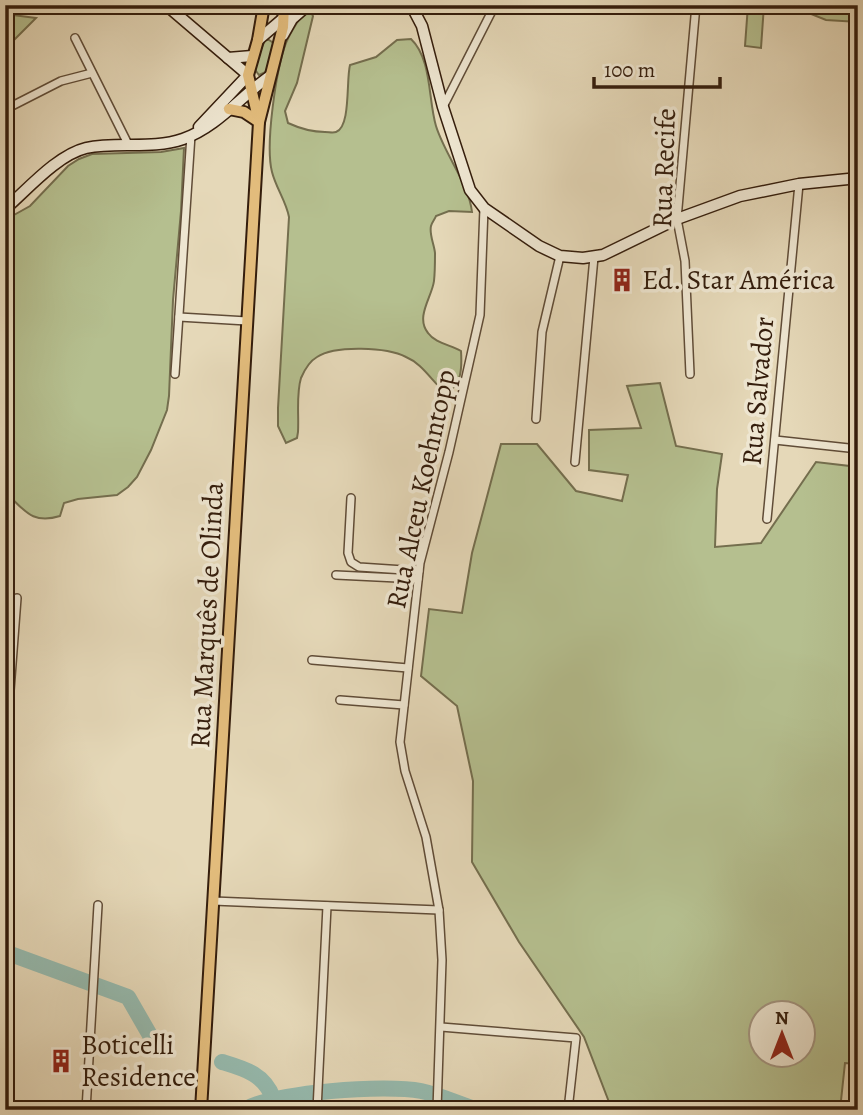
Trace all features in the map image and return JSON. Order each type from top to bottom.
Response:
[{"type":"main road","points":[[166,5],[248,75],[258,79],[270,76]]},
{"type":"main road","name":"Rua Marquês de Olinda","points":[[259,122],[248,75],[264,5]]},
{"type":"main road","points":[[258,40],[284,11],[299,5]]},
{"type":"main road","points":[[258,40],[273,37],[279,42],[292,19],[308,5]]},
{"type":"main road","points":[[411,5],[422,26],[462,172],[470,190],[484,208],[539,246],[560,256],[594,257],[677,219],[740,196],[799,184],[858,178]]},
{"type":"main road","name":"Rua Marquês de Olinda","points":[[201,1110],[259,122],[284,11]]},
{"type":"main road","points":[[228,58],[252,56]]},
{"type":"main road","points":[[191,135],[248,75]]},
{"type":"main road","points":[[5,209],[74,152],[96,146],[159,145],[191,135],[270,76]]},
{"type":"main road","points":[[229,109],[244,112],[259,122]]},
{"type":"street","points":[[443,107],[495,5]]},
{"type":"street","name":"Rua Recife","points":[[690,374],[685,261],[677,219],[696,5]]},
{"type":"street","points":[[75,38],[129,146]]},
{"type":"street","points":[[10,107],[61,81],[92,73]]},
{"type":"street","points":[[175,374],[191,135]]},
{"type":"street","name":"Rua Salvador","points":[[767,519],[799,184]]},
{"type":"street","name":"Rua Alceu Koehntopp","points":[[438,1106],[442,960],[439,910],[426,837],[401,755],[419,575],[480,315],[484,208]]},
{"type":"street","points":[[536,419],[542,332],[560,256]]},
{"type":"street","points":[[575,462],[594,257]]},
{"type":"street","points":[[179,317],[247,321]]},
{"type":"street","points":[[775,440],[858,449]]},
{"type":"street","points":[[351,498],[348,553],[351,562],[359,567],[419,575]]},
{"type":"street","points":[[336,575],[419,575]]},
{"type":"street","points":[[5,756],[17,598]]},
{"type":"street","points":[[312,660],[408,668]]},
{"type":"street","points":[[340,700],[404,705]]},
{"type":"street","points":[[214,901],[439,910]]},
{"type":"street","points":[[86,1110],[98,905]]},
{"type":"street","points":[[317,1106],[327,906]]},
{"type":"street","points":[[441,1027],[576,1038],[568,1110]]},
{"type":"green space","points":[[748,5],[764,5],[761,48],[745,46]]},
{"type":"green space","points":[[789,5],[858,5],[858,22],[826,20]]},
{"type":"green space","points":[[311,12],[313,16],[297,83],[285,111],[288,123],[311,131],[336,132],[341,128],[346,113],[350,65],[376,57],[397,40],[411,39],[423,57],[436,126],[462,180],[472,212],[449,211],[436,216],[431,225],[435,253],[434,278],[425,307],[424,327],[439,342],[461,351],[461,369],[455,386],[446,393],[412,360],[387,351],[348,349],[325,353],[312,361],[301,378],[297,438],[286,443],[278,426],[278,408],[289,217],[272,172],[271,126],[275,89],[286,43],[302,15]]},
{"type":"green space","points":[[5,14],[36,18],[5,49]]},
{"type":"green space","points":[[265,40],[275,44],[268,71],[259,75],[253,67]]},
{"type":"green space","points":[[184,148],[169,396],[167,410],[151,450],[137,477],[117,495],[78,499],[64,503],[60,516],[35,517],[5,492],[5,220],[30,206],[68,166],[79,159],[92,154],[161,152]]},
{"type":"green space","points":[[660,383],[676,446],[722,454],[717,489],[715,547],[761,543],[816,462],[858,467],[858,1064],[845,1063],[840,1110],[617,1110],[609,1102],[584,1037],[519,942],[472,862],[473,781],[457,706],[421,676],[429,609],[462,613],[472,553],[501,444],[537,444],[576,491],[622,501],[628,475],[589,470],[589,430],[641,428],[627,386]]},
{"type":"waterway","points":[[5,952],[128,997],[151,1037]]},
{"type":"waterway","points":[[222,1062],[246,1070],[259,1078],[273,1098]]},
{"type":"waterway","points":[[244,1110],[279,1098],[304,1094],[383,1088],[421,1091],[478,1110]]},
{"type":"place","name":"Ed. Star América","points":[[622,280]]},
{"type":"place","name":"Boticelli Residence","points":[[61,1061]]}]
